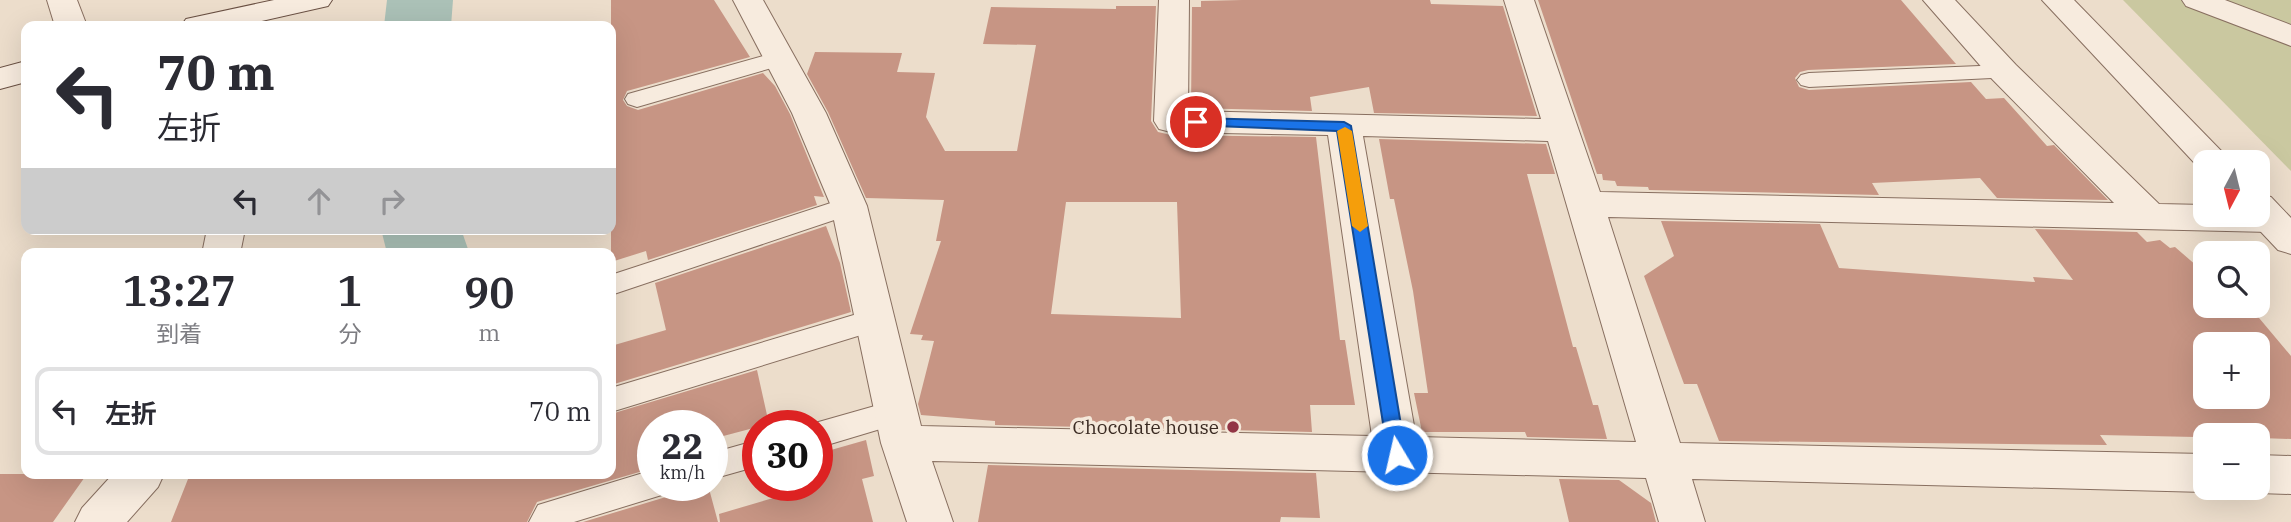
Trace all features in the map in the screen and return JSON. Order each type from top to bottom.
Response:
[{"type":"street","points":[[62,0],[68,21]]},
{"type":"street","points":[[220,21],[317,0]]},
{"type":"street","points":[[748,0],[809,113],[849,206],[877,319],[899,428],[930,522]]},
{"type":"street","points":[[1174,0],[1171,121],[1561,130]]},
{"type":"street","points":[[1518,0],[1586,204],[1682,522]]},
{"type":"street","points":[[1938,0],[2004,72],[2151,218]]},
{"type":"street","points":[[2057,0],[2202,150]]},
{"type":"street","points":[[2197,0],[2291,36]]},
{"type":"street","points":[[2246,0],[2291,17]]},
{"type":"street","points":[[0,79],[21,73]]},
{"type":"street","points":[[1344,126],[1397,455]]},
{"type":"street","points":[[1586,204],[2273,222]]},
{"type":"street","points":[[899,428],[1397,455],[2193,473]]},
{"type":"street","points":[[2270,474],[2291,475]]},
{"type":"street","points":[[98,522],[137,479]]},
{"type":"lane","points":[[637,99],[781,58]]},
{"type":"lane","points":[[1809,80],[2004,72]]},
{"type":"lane","points":[[616,283],[849,206]]},
{"type":"lane","points":[[616,398],[877,319]]},
{"type":"lane","points":[[833,434],[899,428]]},
{"type":"lane","points":[[546,522],[550,515],[637,489]]},
{"type":"shaded area","points":[[2123,0],[2291,0],[2291,171]]},
{"type":"building","points":[[611,0],[714,0],[750,57],[627,91],[623,100],[627,106],[638,110],[763,73],[775,86],[790,114],[824,197],[814,196],[817,205],[648,260],[646,251],[616,260],[616,248],[611,248],[611,235],[616,235],[616,21],[611,21]]},
{"type":"building","points":[[1430,0],[1431,4],[1503,6],[1537,116],[1374,113],[1369,87],[1310,97],[1312,111],[1191,108],[1192,7],[1201,7],[1201,1]]},
{"type":"building","points":[[1538,0],[1901,0],[1956,64],[1808,70],[1800,72],[1795,78],[1799,87],[1809,90],[1971,82],[1986,99],[2004,98],[2047,146],[2054,145],[2108,200],[1997,198],[1980,178],[1872,183],[1879,195],[1649,190],[1648,187],[1617,186],[1615,181],[1603,180],[1602,174],[1597,174]]},
{"type":"building","points":[[1116,6],[1156,6],[1151,121],[1158,132],[1171,135],[1316,137],[1340,340],[1345,340],[1355,405],[1310,405],[1312,432],[995,425],[995,421],[921,415],[918,404],[934,341],[921,340],[923,335],[910,334],[941,241],[936,241],[944,200],[866,198],[828,112],[807,74],[815,52],[902,53],[897,72],[935,73],[926,117],[945,151],[1017,151],[1036,45],[983,44],[991,7],[1116,9]],"holes":[[[1066,202],[1177,202],[1181,318],[1051,314]]]},
{"type":"building","points":[[1379,139],[1546,144],[1555,174],[1527,174],[1573,347],[1576,347],[1593,405],[1598,405],[1607,439],[1527,437],[1525,432],[1422,432],[1414,393],[1428,393],[1413,291],[1394,199],[1390,199]]},
{"type":"building","points":[[1661,221],[1820,224],[1839,268],[2035,282],[2033,277],[2073,280],[2035,229],[2137,232],[2147,242],[2160,240],[2170,248],[2175,247],[2193,263],[2193,318],[2259,318],[2291,356],[2291,439],[2270,438],[2270,423],[2193,423],[2193,437],[2100,435],[2107,445],[1719,441],[1697,384],[1684,384],[1644,276],[1674,256]]},
{"type":"building","points":[[826,226],[840,263],[851,312],[616,383],[616,345],[666,330],[655,283]]},
{"type":"building","points":[[757,370],[766,410],[742,410],[742,431],[728,435],[728,410],[637,410],[637,473],[616,479],[616,412]]},
{"type":"building","points":[[866,440],[874,476],[862,479],[873,522],[720,522],[719,514],[763,501],[833,501],[833,449]]},
{"type":"building","points":[[988,465],[1316,473],[1320,518],[1281,517],[1280,522],[978,522]]},
{"type":"building","points":[[0,474],[21,474],[21,479],[83,479],[53,522],[0,522]]},
{"type":"building","points":[[188,479],[615,479],[537,502],[527,522],[171,522]]},
{"type":"building","points":[[1559,479],[1619,480],[1651,503],[1656,522],[1569,522]]},
{"type":"building","points":[[653,501],[712,501],[718,522],[583,522]]},
{"type":"waterway","points":[[418,21],[420,0]]},
{"type":"waterway","points":[[423,235],[427,248]]},
{"type":"slow traffic","points":[[1345,131],[1360,226]]},
{"type":"place","name":"Chocolate house","points":[[1233,427]]},
{"type":"route","points":[[1196,122],[1344,126],[1397,455]]}]
